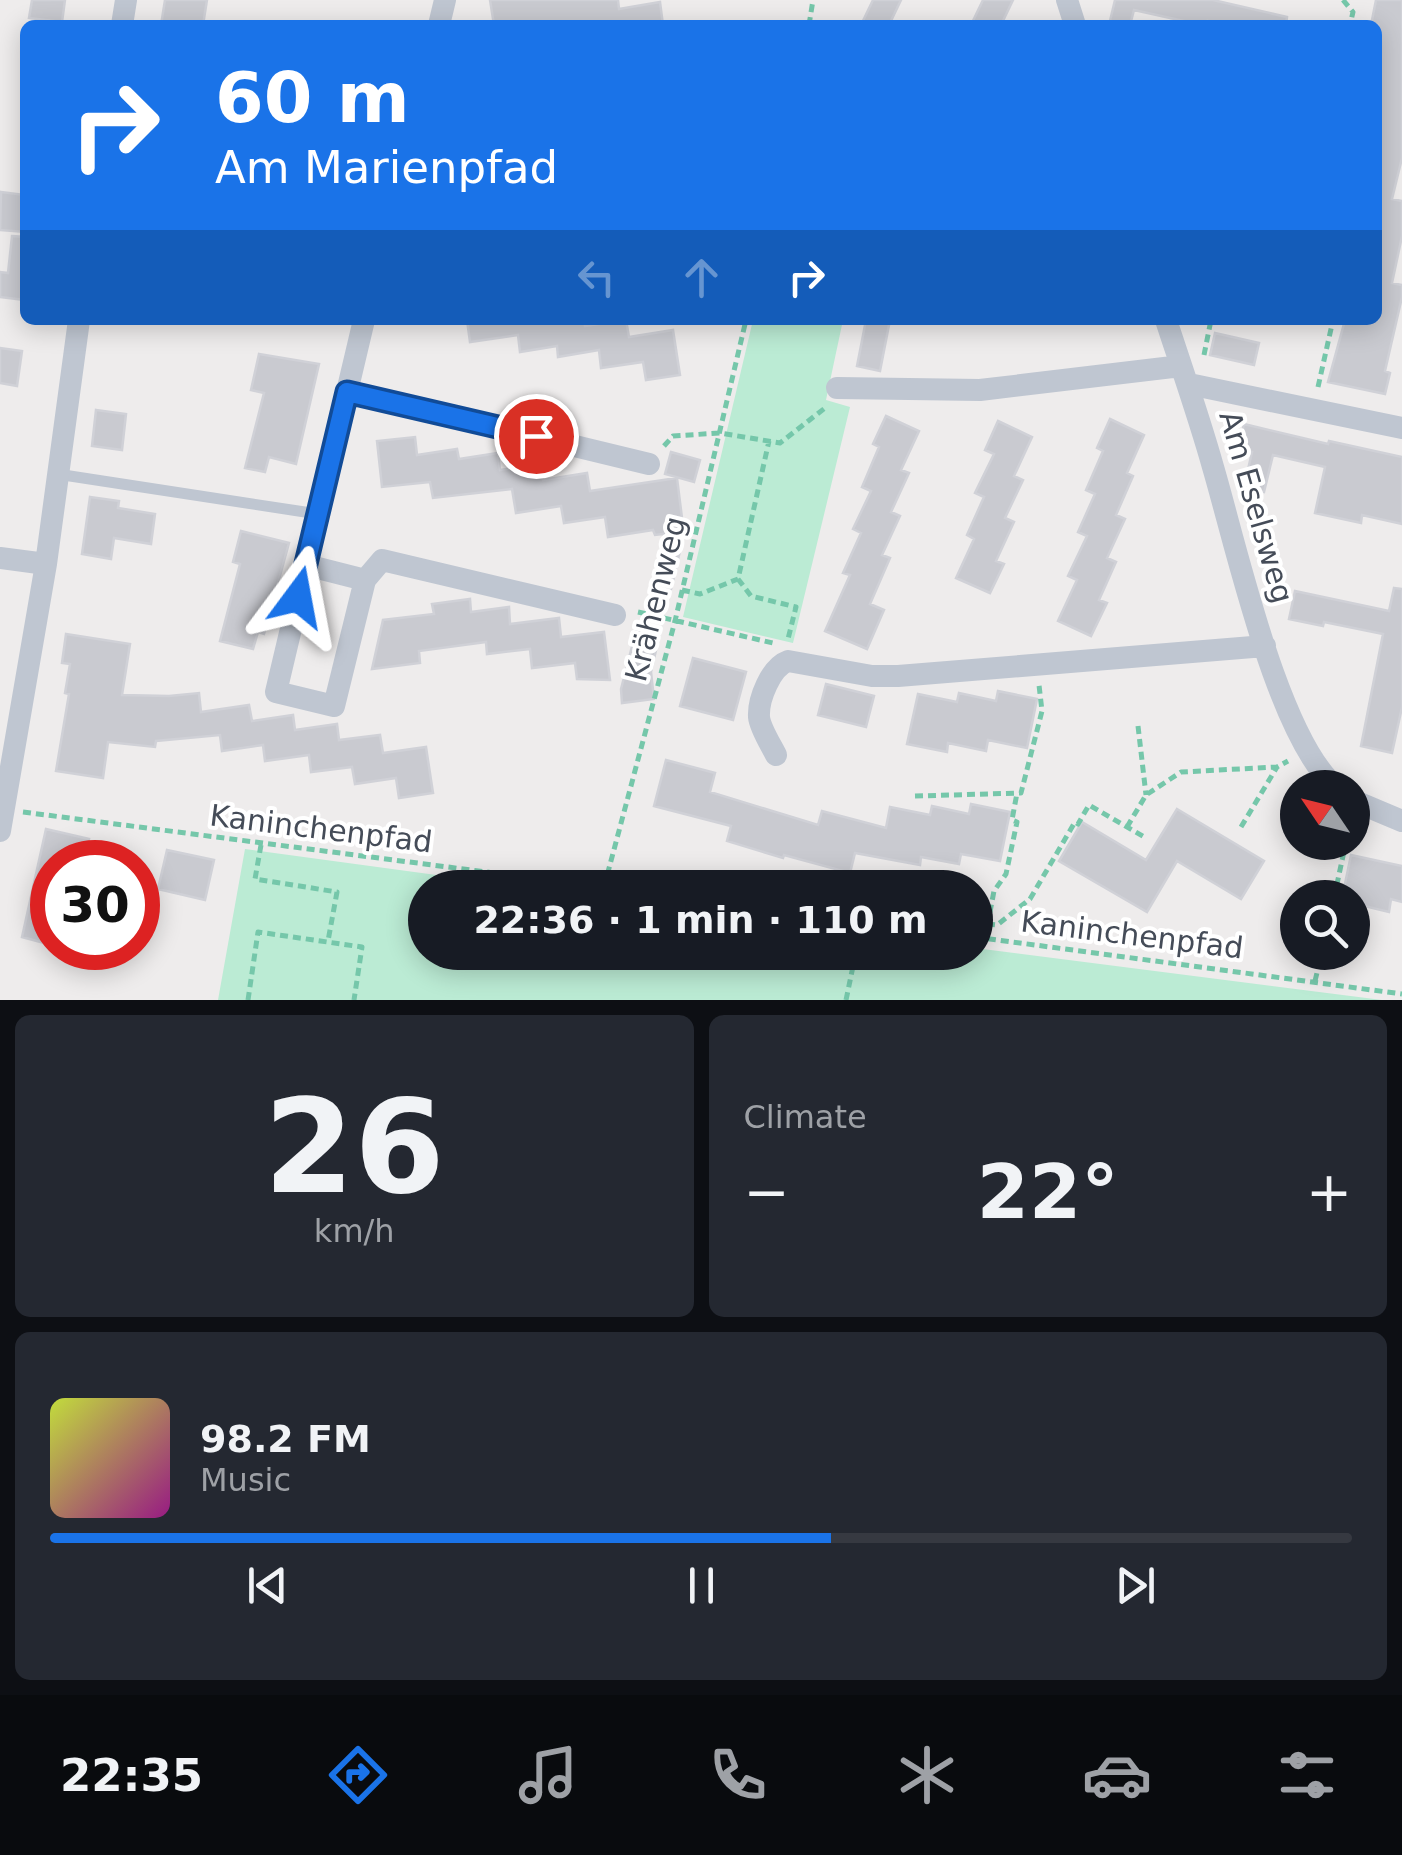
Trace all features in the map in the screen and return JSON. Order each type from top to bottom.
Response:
[{"type":"street","points":[[0,831],[46,564],[78,325]]},
{"type":"street","points":[[363,325],[276,692],[334,706],[365,580],[382,560],[622,613]]},
{"type":"street","name":"Am Eselsweg","points":[[1168,325],[1265,646],[1306,751],[1320,770]]},
{"type":"street","name":"Am Eselsweg","points":[[838,388],[980,390],[1185,375],[1313,410],[1402,428]]},
{"type":"street","points":[[347,392],[649,464]]},
{"type":"street","points":[[0,558],[46,564]]},
{"type":"street","points":[[306,565],[365,580]]},
{"type":"street","name":"Am Eselsweg","points":[[776,755],[759,718],[771,672],[788,661],[872,676],[1265,646]]},
{"type":"street","points":[[1370,808],[1402,821]]},
{"type":"lane","points":[[57,474],[318,514]]},
{"type":"path","name":"Krähenweg","points":[[611,870],[745,325]]},
{"type":"path","points":[[1313,410],[1332,325]]},
{"type":"path","points":[[673,436],[720,433],[780,444],[823,412],[838,388]]},
{"type":"path","points":[[622,613],[786,646],[796,607],[751,596],[738,579],[768,441]]},
{"type":"path","points":[[682,590],[700,594],[738,579]]},
{"type":"path","points":[[915,796],[1021,793],[1042,711],[1037,664]]},
{"type":"path","points":[[1138,726],[1146,796]]},
{"type":"path","points":[[1127,827],[1146,796],[1181,772],[1277,767],[1306,751]]},
{"type":"path","points":[[1241,827],[1277,767]]},
{"type":"path","points":[[993,896],[1006,874],[1017,822],[1012,820],[1017,793]]},
{"type":"path","points":[[993,925],[1030,899],[1075,822],[1078,824],[1090,805],[1146,838]]},
{"type":"path","name":"Kaninchenpfad","points":[[27,812],[470,870]]},
{"type":"path","points":[[261,844],[255,879],[337,892],[328,942]]},
{"type":"path","points":[[248,1000],[258,932],[362,946],[354,1000]]},
{"type":"path","name":"Kaninchenpfad","points":[[993,939],[1402,994]]},
{"type":"path","points":[[846,1000],[852,970]]},
{"type":"path","points":[[1316,981],[1318,970]]},
{"type":"green space","points":[[752,325],[842,325],[826,400],[850,407],[793,643],[683,617]]},
{"type":"green space","points":[[245,849],[408,871],[408,970],[993,970],[993,950],[1382,1000],[218,1000]]},
{"type":"building","points":[[32,0],[65,0],[62,20],[29,18]]},
{"type":"building","points":[[165,0],[207,0],[204,20],[162,20]]},
{"type":"building","points":[[490,0],[618,0],[619,9],[660,2],[662,20],[493,20]]},
{"type":"building","points":[[873,0],[901,0],[891,20],[863,20]]},
{"type":"building","points":[[983,0],[1013,0],[1003,20],[973,20]]},
{"type":"building","points":[[1115,0],[1213,0],[1287,17],[1179,20],[1134,10],[1131,20],[1110,20]]},
{"type":"building","points":[[1376,0],[1402,0],[1402,158],[1392,199],[1402,201],[1402,236],[1392,283],[1402,285],[1402,297],[1385,371],[1390,373],[1385,394],[1328,382],[1344,325],[1382,325],[1382,20],[1372,20]]},
{"type":"building","points":[[1,192],[20,194],[20,232],[0,230]]},
{"type":"building","points":[[12,236],[20,237],[20,299],[0,297],[0,272],[8,273]]},
{"type":"building","points":[[468,325],[627,325],[629,337],[673,330],[680,375],[646,380],[643,362],[601,368],[599,350],[558,357],[557,346],[520,352],[518,335],[470,342]]},
{"type":"building","points":[[865,325],[889,325],[880,371],[857,366]]},
{"type":"building","points":[[1215,333],[1259,343],[1254,365],[1210,355]]},
{"type":"building","points":[[0,348],[22,351],[17,386],[0,383]]},
{"type":"building","points":[[259,354],[319,364],[296,464],[269,457],[265,472],[245,468],[264,393],[251,390]]},
{"type":"building","points":[[96,410],[126,414],[122,450],[92,446]]},
{"type":"building","points":[[886,416],[919,431],[901,470],[909,473],[891,512],[900,516],[882,555],[890,558],[870,604],[884,610],[867,649],[825,631],[850,575],[843,573],[861,533],[853,529],[871,491],[862,487],[879,447],[873,444]]},
{"type":"building","points":[[1110,419],[1144,435],[1127,473],[1133,476],[1116,515],[1125,519],[1107,558],[1116,562],[1099,600],[1107,603],[1091,636],[1058,621],[1077,580],[1068,576],[1087,536],[1078,532],[1095,494],[1086,490],[1103,451],[1097,448]]},
{"type":"building","points":[[998,421],[1032,437],[1014,476],[1023,480],[1005,518],[1014,522],[996,561],[1004,564],[990,593],[956,578],[974,539],[967,535],[984,497],[975,493],[994,454],[985,450]]},
{"type":"building","points":[[1244,424],[1402,457],[1402,524],[1362,515],[1361,523],[1315,513],[1325,467],[1273,455],[1264,492],[1244,487],[1252,452],[1238,449]]},
{"type":"building","points":[[415,437],[417,455],[457,449],[459,459],[498,453],[500,470],[540,464],[543,480],[587,473],[590,491],[677,478],[684,534],[671,589],[667,589],[663,534],[655,535],[653,530],[608,537],[605,517],[564,523],[561,506],[516,513],[512,489],[433,498],[430,482],[382,487],[377,441]]},
{"type":"building","points":[[671,452],[700,460],[694,482],[665,474]]},
{"type":"building","points":[[90,497],[119,501],[118,508],[155,514],[151,544],[114,538],[111,559],[82,554]]},
{"type":"building","points":[[241,531],[289,543],[264,634],[258,632],[253,649],[220,641],[240,564],[233,562]]},
{"type":"building","points":[[1394,588],[1402,589],[1402,707],[1392,753],[1361,746],[1383,634],[1289,619],[1295,591],[1389,611]]},
{"type":"building","points":[[470,599],[471,612],[509,607],[510,624],[559,618],[561,637],[604,632],[610,680],[577,679],[575,663],[532,668],[530,649],[487,654],[486,642],[419,651],[420,663],[372,669],[383,620],[434,614],[432,604]]},
{"type":"building","points":[[637,627],[660,633],[651,672],[654,699],[622,703],[621,689]]},
{"type":"building","points":[[66,634],[130,644],[122,695],[199,693],[201,712],[249,705],[252,721],[293,715],[295,730],[337,724],[339,740],[380,735],[383,753],[426,747],[433,793],[399,798],[396,778],[355,784],[352,767],[311,772],[309,755],[265,761],[263,745],[222,751],[220,735],[156,741],[155,747],[108,742],[103,778],[56,771],[69,694],[65,693],[70,664],[62,663]]},
{"type":"building","points":[[693,658],[746,672],[733,720],[680,706]]},
{"type":"building","points":[[826,684],[874,696],[866,727],[818,715]]},
{"type":"building","points":[[998,691],[1037,699],[1027,748],[988,740],[986,751],[948,743],[947,752],[907,744],[918,694],[957,702],[959,693],[996,701]]},
{"type":"building","points":[[666,760],[715,773],[710,792],[818,825],[822,811],[886,828],[890,807],[930,815],[932,806],[969,814],[971,804],[1010,812],[1000,861],[961,854],[959,864],[921,857],[920,865],[855,853],[851,870],[839,870],[727,841],[731,826],[654,806]]},
{"type":"building","points":[[1177,809],[1264,861],[1241,899],[1177,861],[1147,912],[1059,861],[1082,822],[1146,860]]},
{"type":"building","points":[[46,829],[89,839],[89,840],[44,840]]},
{"type":"building","points":[[167,850],[214,860],[205,900],[160,889]]},
{"type":"building","points":[[1370,859],[1402,866],[1402,902],[1391,899],[1389,912],[1370,907],[1370,880],[1346,880],[1350,860]]},
{"type":"building","points":[[30,901],[30,939],[22,937]]},
{"type":"route","points":[[298,597],[347,392],[536,436]]}]
